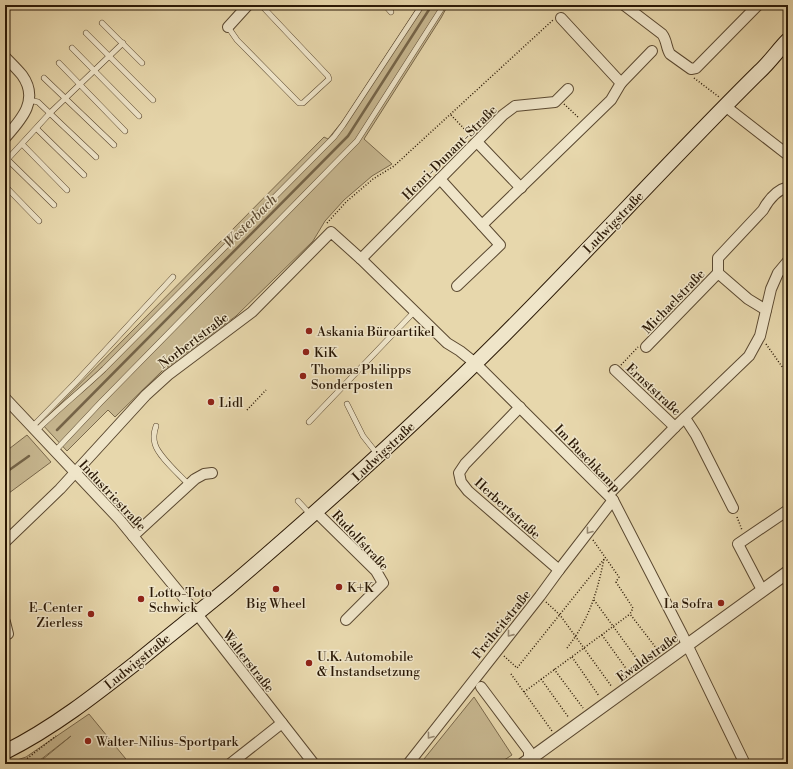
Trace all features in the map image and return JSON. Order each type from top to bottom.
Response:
[{"type":"main road","name":"Ludwigstraße","points":[[5,752],[66,717],[109,684],[197,614],[314,514],[378,456],[475,364],[769,62],[775,52],[788,40]]},
{"type":"main road","name":"Ludwigstraße","points":[[769,62],[780,56],[788,48]]},
{"type":"street","points":[[228,27],[248,5]]},
{"type":"street","points":[[624,5],[662,34],[665,38],[670,54],[691,70],[696,68],[758,5]]},
{"type":"street","points":[[559,16],[621,82]]},
{"type":"street","points":[[482,225],[611,100],[621,82],[652,51]]},
{"type":"street","points":[[5,57],[22,74],[29,90],[29,100],[21,120],[5,138]]},
{"type":"street","points":[[558,99],[568,89]]},
{"type":"street","name":"Henri-Dunant-Straße","points":[[361,259],[503,115],[515,106],[555,102],[558,99]]},
{"type":"street","points":[[725,106],[788,155]]},
{"type":"street","points":[[477,142],[521,188]]},
{"type":"street","points":[[440,179],[500,245],[457,286]]},
{"type":"street","name":"Michaelstraße","points":[[646,347],[718,273],[718,258],[763,210],[767,202],[779,189],[788,187]]},
{"type":"street","name":"Im Buschkamp","points":[[331,232],[361,259],[447,343],[475,364],[611,497],[687,645],[745,764]]},
{"type":"street","name":"Norbertstraße","points":[[5,542],[60,489],[146,395],[168,375],[252,312],[331,232]]},
{"type":"street","name":"Freiheitstraße","points":[[408,764],[588,533],[611,497],[675,427],[749,356],[760,336],[771,288],[778,273],[788,261]]},
{"type":"street","name":"Michaelstraße","points":[[718,273],[748,299],[766,310]]},
{"type":"street","name":"Ernststraße","points":[[615,370],[675,427]]},
{"type":"street","name":"Industriestraße","points":[[5,398],[119,519],[197,614]]},
{"type":"street","name":"Herbertstraße","points":[[520,407],[465,464],[459,473],[461,482],[468,491],[559,570]]},
{"type":"street","points":[[684,418],[696,436],[733,508]]},
{"type":"street","points":[[133,536],[195,479],[204,474],[212,473]]},
{"type":"street","points":[[762,590],[740,540],[788,510]]},
{"type":"street","name":"Rudolfstraße","points":[[314,514],[376,571],[383,583],[346,620]]},
{"type":"street","name":"Ewaldstraße","points":[[528,763],[788,572]]},
{"type":"street","name":"Walterstraße","points":[[197,614],[314,764]]},
{"type":"street","points":[[5,622],[8,634]]},
{"type":"street","points":[[481,687],[529,750],[528,763]]},
{"type":"street","points":[[230,764],[282,723]]},
{"type":"lane","points":[[228,27],[237,40],[285,89],[299,103],[303,103],[329,80],[328,76],[261,5]]},
{"type":"lane","points":[[386,5],[390,12]]},
{"type":"lane","points":[[34,429],[85,387],[104,369],[334,137],[422,5]]},
{"type":"lane","points":[[55,452],[106,397],[353,145],[444,5]]},
{"type":"lane","points":[[102,23],[142,63]]},
{"type":"lane","points":[[86,33],[153,100]]},
{"type":"lane","points":[[54,205],[6,160],[37,129],[50,113],[122,43]]},
{"type":"lane","points":[[72,48],[139,116]]},
{"type":"lane","points":[[59,63],[124,131]]},
{"type":"lane","points":[[44,78],[114,145]]},
{"type":"lane","points":[[29,100],[38,102],[96,157]]},
{"type":"lane","points":[[37,129],[84,175]]},
{"type":"lane","points":[[22,144],[68,190]]},
{"type":"lane","points":[[5,186],[39,221]]},
{"type":"lane","points":[[34,429],[173,277]]},
{"type":"lane","points":[[309,422],[414,312]]},
{"type":"lane","points":[[347,404],[363,436],[378,456]]},
{"type":"lane","points":[[156,426],[154,433],[155,445],[165,460],[189,485]]},
{"type":"lane","points":[[298,501],[314,514]]},
{"type":"path","points":[[331,232],[327,223],[346,202],[373,179],[394,166],[559,16],[568,5]]},
{"type":"path","points":[[558,99],[586,125]]},
{"type":"path","points":[[451,115],[477,142]]},
{"type":"path","points":[[760,336],[788,375]]},
{"type":"path","points":[[615,370],[642,343],[646,347]]},
{"type":"path","points":[[247,410],[266,390]]},
{"type":"path","points":[[733,508],[740,540]]},
{"type":"path","points":[[524,692],[630,614],[634,608],[616,582],[619,578],[588,533]]},
{"type":"path","points":[[567,648],[588,615],[599,586],[605,558]]},
{"type":"path","points":[[496,651],[517,668],[605,558]]},
{"type":"path","points":[[540,596],[560,615],[613,689]]},
{"type":"path","points":[[594,600],[643,668]]},
{"type":"path","points":[[630,614],[661,654]]},
{"type":"path","points":[[602,635],[631,676]]},
{"type":"path","points":[[572,657],[600,698]]},
{"type":"path","points":[[554,669],[584,710]]},
{"type":"path","points":[[511,674],[553,733]]},
{"type":"path","points":[[541,679],[571,720]]},
{"type":"path","points":[[20,764],[61,733]]},
{"type":"shaded area","points":[[419,5],[448,5],[364,139],[392,164],[372,176],[344,200],[325,221],[313,241],[236,316],[162,371],[115,417],[108,410],[67,451],[41,423],[324,137],[328,139],[345,118]]},
{"type":"shaded area","points":[[27,435],[51,462],[5,496],[5,452]]},
{"type":"shaded area","points":[[474,697],[512,755],[498,764],[420,764]]},
{"type":"shaded area","name":"Walter-Nilius-Sportpark","points":[[89,714],[130,764],[37,764],[71,736],[35,764],[5,764],[26,757]]},
{"type":"waterway","name":"Westerbach","points":[[57,430],[348,136],[432,5]]},
{"type":"waterway","name":"Westerbach","points":[[5,473],[29,456]]},
{"type":"place","name":"Askania Büroartikel","points":[[309,331]]},
{"type":"place","name":"KiK","points":[[306,352]]},
{"type":"place","name":"Thomas Philipps Sonderposten","points":[[303,376]]},
{"type":"place","name":"Lidl","points":[[211,402]]},
{"type":"place","name":"K+K","points":[[339,587]]},
{"type":"place","name":"Big Wheel","points":[[276,589]]},
{"type":"place","name":"Lotto-Toto Schwick","points":[[141,599]]},
{"type":"place","name":"La Sofra","points":[[721,603]]},
{"type":"place","name":"E-Center Zierless","points":[[91,614]]},
{"type":"place","name":"U.K. Automobile & Instandsetzung","points":[[309,663]]},
{"type":"place","name":"Walter-Nilius-Sportpark","points":[[88,741]]}]
